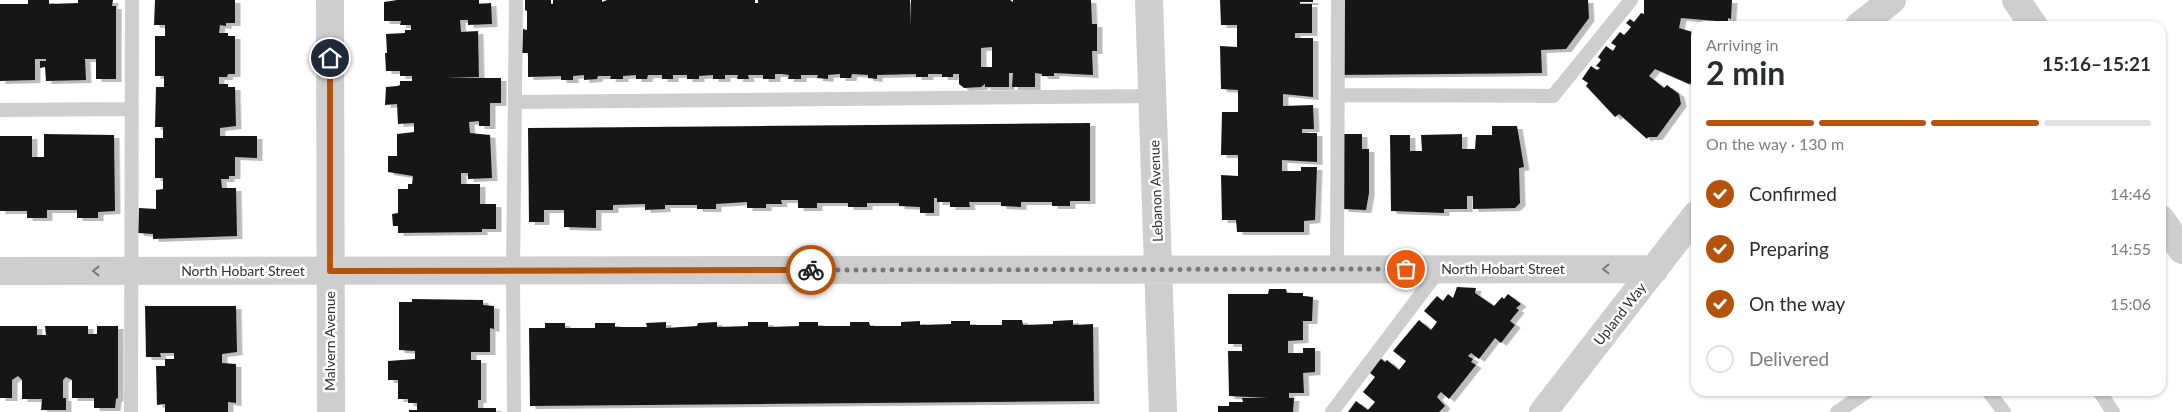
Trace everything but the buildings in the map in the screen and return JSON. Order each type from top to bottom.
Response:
[{"type":"street","name":"Malvern Avenue","points":[[330,0],[330,412]]},
{"type":"street","name":"Lebanon Avenue","points":[[1149,0],[1163,412]]},
{"type":"street","points":[[1865,21],[1892,0]]},
{"type":"street","points":[[2016,0],[2031,21]]},
{"type":"street","name":"Upland Way","points":[[1543,412],[1691,222]]},
{"type":"street","points":[[2166,226],[2182,250]]},
{"type":"street","name":"North Hobart Street","points":[[0,271],[1655,269]]},
{"type":"lane","points":[[131,412],[132,0]]},
{"type":"lane","points":[[514,412],[513,270],[516,0]]},
{"type":"lane","points":[[1337,269],[1338,0]]},
{"type":"lane","points":[[1338,95],[1553,96],[1631,0]]},
{"type":"lane","points":[[515,102],[1153,96]]},
{"type":"lane","points":[[0,110],[132,109]]},
{"type":"lane","points":[[1332,412],[1440,269]]},
{"type":"lane","points":[[1837,412],[1861,396]]},
{"type":"lane","points":[[1992,396],[2004,412]]},
{"type":"lane","points":[[2102,396],[2112,412]]},
{"type":"way so far","points":[[811,270],[1406,269]]},
{"type":"route","points":[[330,58],[330,271],[811,270]]}]
